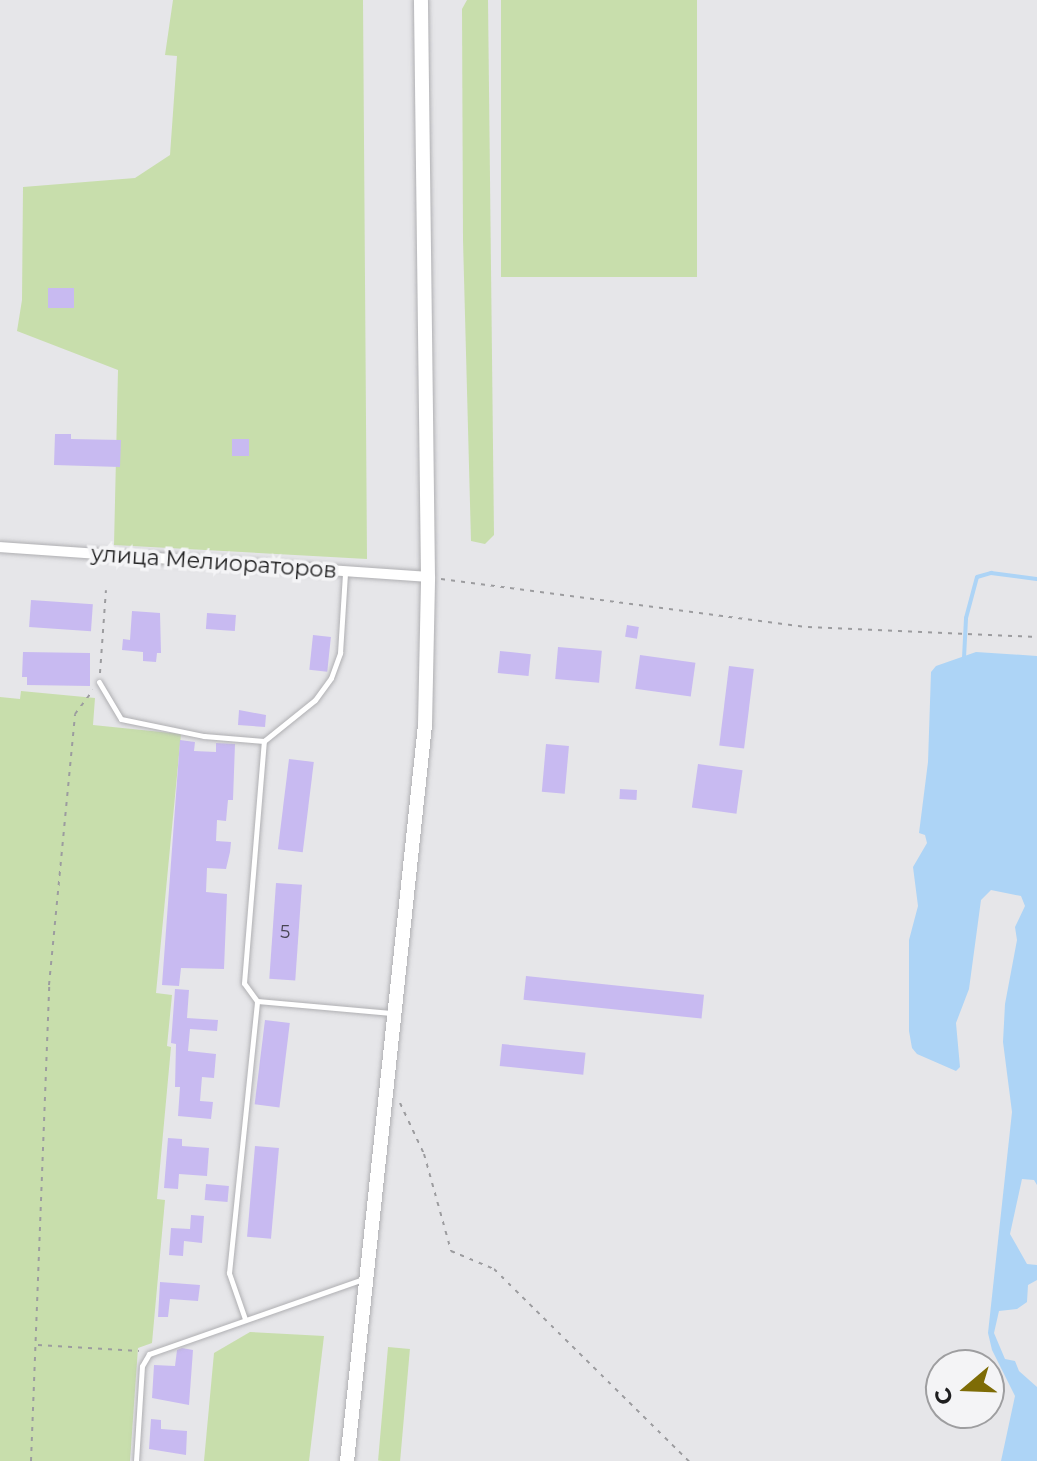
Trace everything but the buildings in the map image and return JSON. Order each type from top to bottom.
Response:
[{"type":"main road","points":[[347,1461],[425,725],[428,577],[421,0]]},
{"type":"street","name":"улица Мелиораторов","points":[[0,547],[428,577]]},
{"type":"lane","points":[[99,682],[121,719],[204,736],[264,741],[315,700],[331,678],[340,653],[345,572]]},
{"type":"lane","points":[[245,1319],[229,1273],[257,1001],[244,983],[264,741]]},
{"type":"lane","points":[[257,1001],[396,1014]]},
{"type":"lane","points":[[136,1461],[142,1366],[149,1354],[368,1277]]},
{"type":"path","points":[[428,577],[808,627],[1037,637]]},
{"type":"path","points":[[31,1461],[50,970],[75,714],[99,682],[106,590]]},
{"type":"path","points":[[389,1080],[424,1154],[451,1251],[494,1269],[689,1461]]},
{"type":"path","points":[[37,1345],[133,1349],[149,1354]]},
{"type":"green space","points":[[173,0],[363,0],[367,559],[114,545],[118,370],[17,331],[22,300],[23,187],[135,178],[170,155],[177,56],[165,55]]},
{"type":"green space","points":[[467,0],[488,0],[494,535],[485,544],[471,541],[463,240],[462,9]]},
{"type":"green space","points":[[501,0],[697,0],[697,277],[501,277]]},
{"type":"green space","points":[[21,691],[95,698],[93,725],[181,734],[156,993],[172,995],[167,1046],[171,1047],[157,1199],[165,1200],[152,1343],[138,1348],[130,1461],[0,1461],[0,697],[20,699]]},
{"type":"green space","points":[[250,1332],[324,1336],[309,1461],[204,1461],[214,1353]]},
{"type":"green space","points":[[388,1347],[410,1349],[400,1461],[378,1461]]},
{"type":"water","points":[[976,652],[1037,656],[1037,1185],[1034,1180],[1022,1179],[1010,1234],[1027,1264],[1037,1265],[1037,1280],[1028,1285],[1027,1302],[1017,1309],[999,1311],[994,1333],[1001,1349],[992,1349],[988,1333],[1012,1112],[1003,1042],[1005,1004],[1017,940],[1015,927],[1025,906],[1021,896],[991,890],[981,900],[969,989],[956,1023],[960,1067],[956,1071],[917,1054],[912,1048],[909,1031],[909,940],[918,906],[913,867],[927,843],[925,835],[919,833],[928,762],[931,672],[936,666]]},
{"type":"water","points":[[1005,1359],[1015,1361],[1019,1371],[1037,1387],[1037,1461],[1001,1461],[1015,1396],[1005,1376]]},
{"type":"waterway","points":[[964,658],[966,618],[977,577],[991,573],[1037,579]]}]
